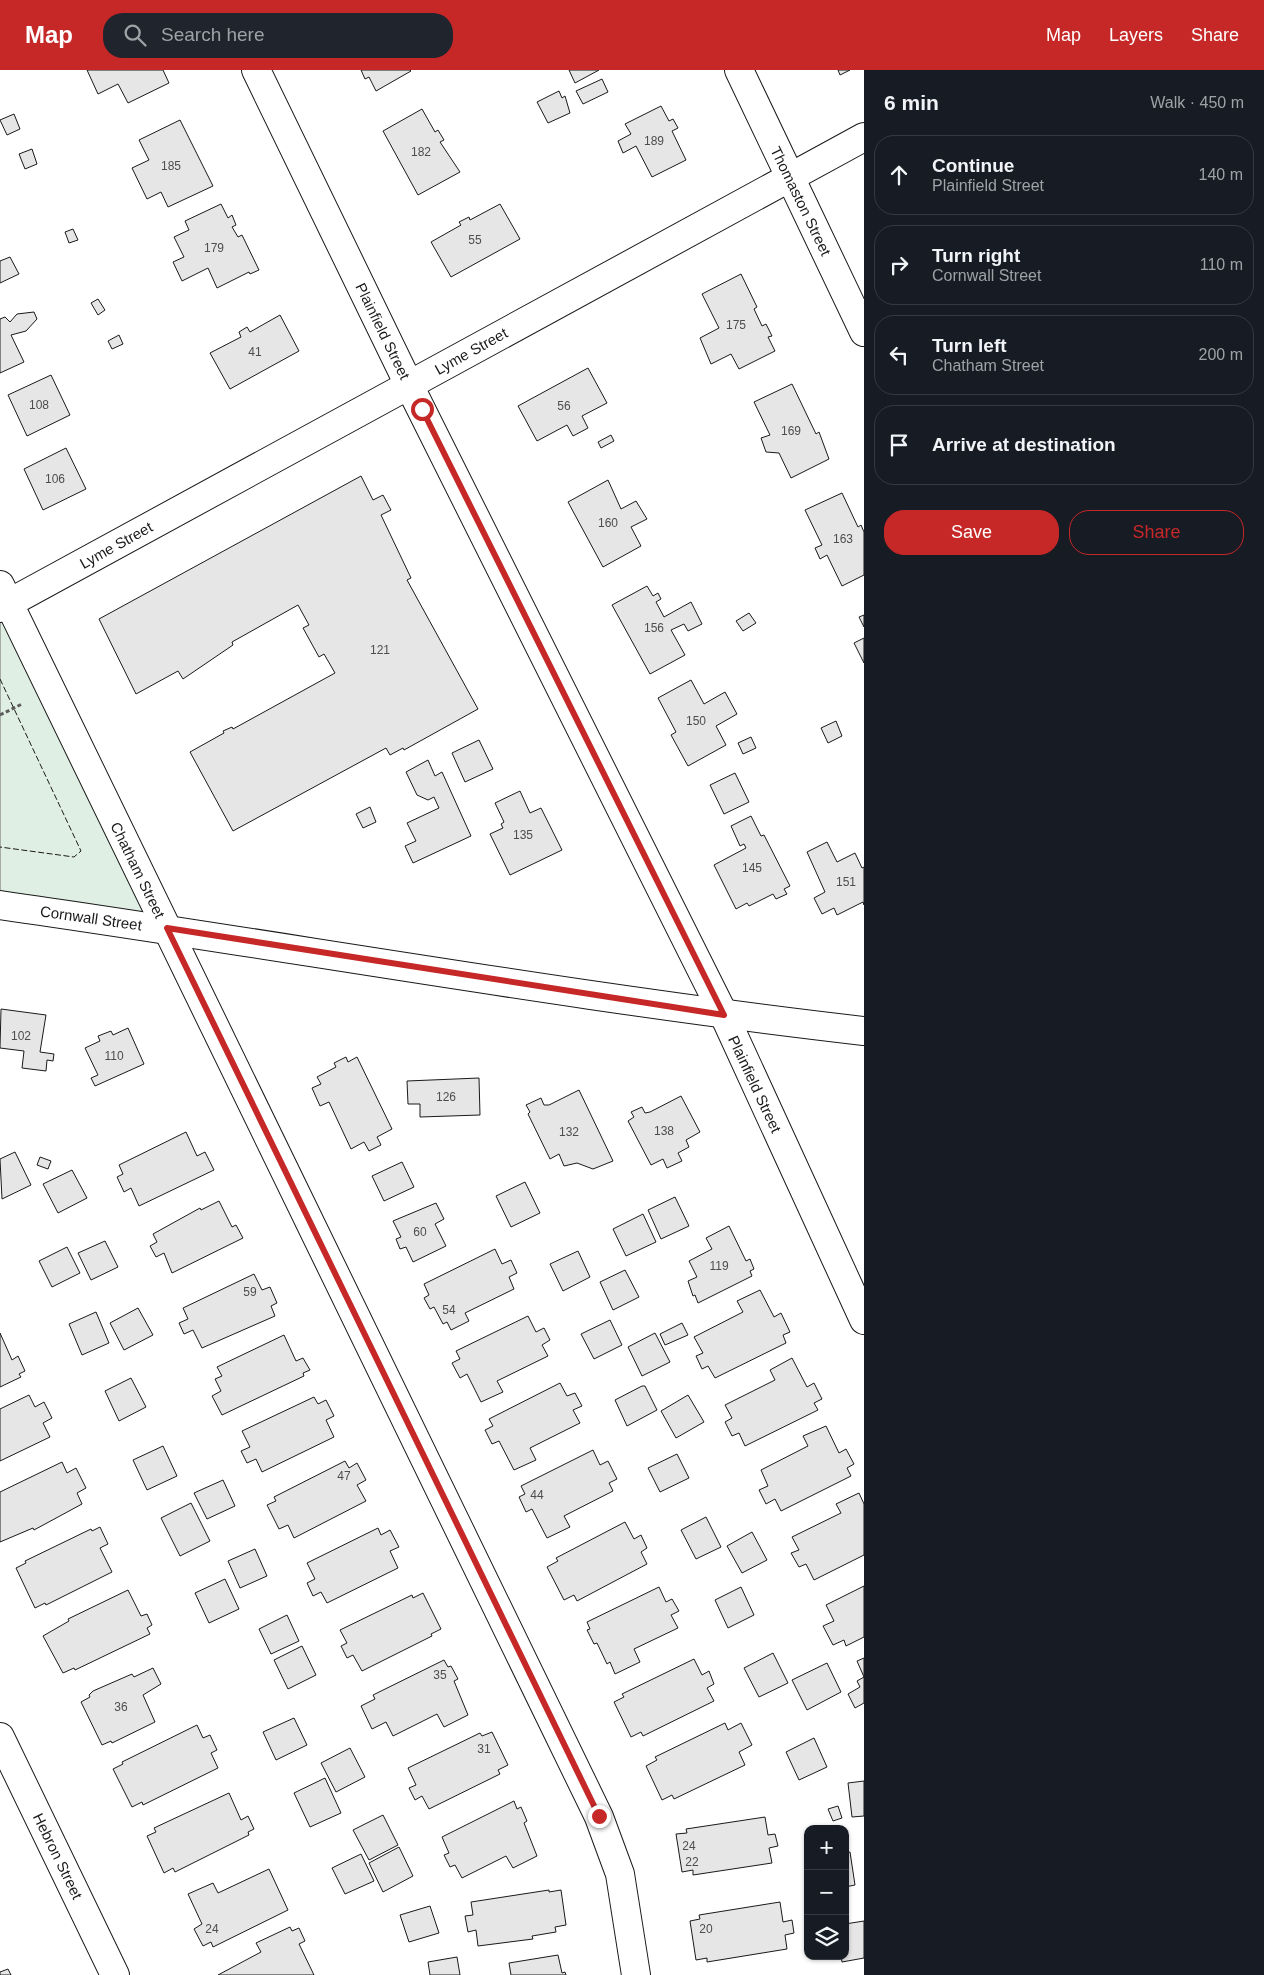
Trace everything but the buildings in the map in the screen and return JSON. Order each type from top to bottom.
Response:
[{"type":"street","name":"Plainfield Street","points":[[256,70],[409,384],[724,1015],[864,1320]]},
{"type":"street","name":"Thomaston Street","points":[[739,70],[864,332]]},
{"type":"street","name":"Lyme Street","points":[[3,599],[409,384],[864,137]]},
{"type":"street","name":"Chatham Street","points":[[3,599],[167,928],[599,1816],[620,1874],[636,1975]]},
{"type":"street","name":"Cornwall Street","points":[[0,905],[167,928],[724,1015],[864,1031]]},
{"type":"street","name":"Hebron Street","points":[[0,1737],[115,1975]]},
{"type":"path","points":[[0,714],[22,704]]},
{"type":"green space","points":[[0,608],[167,928],[0,905]]},
{"type":"fence","points":[[0,679],[81,851],[74,857],[0,847]]},
{"type":"route","points":[[422,409],[724,1015],[167,928],[599,1816]]}]
